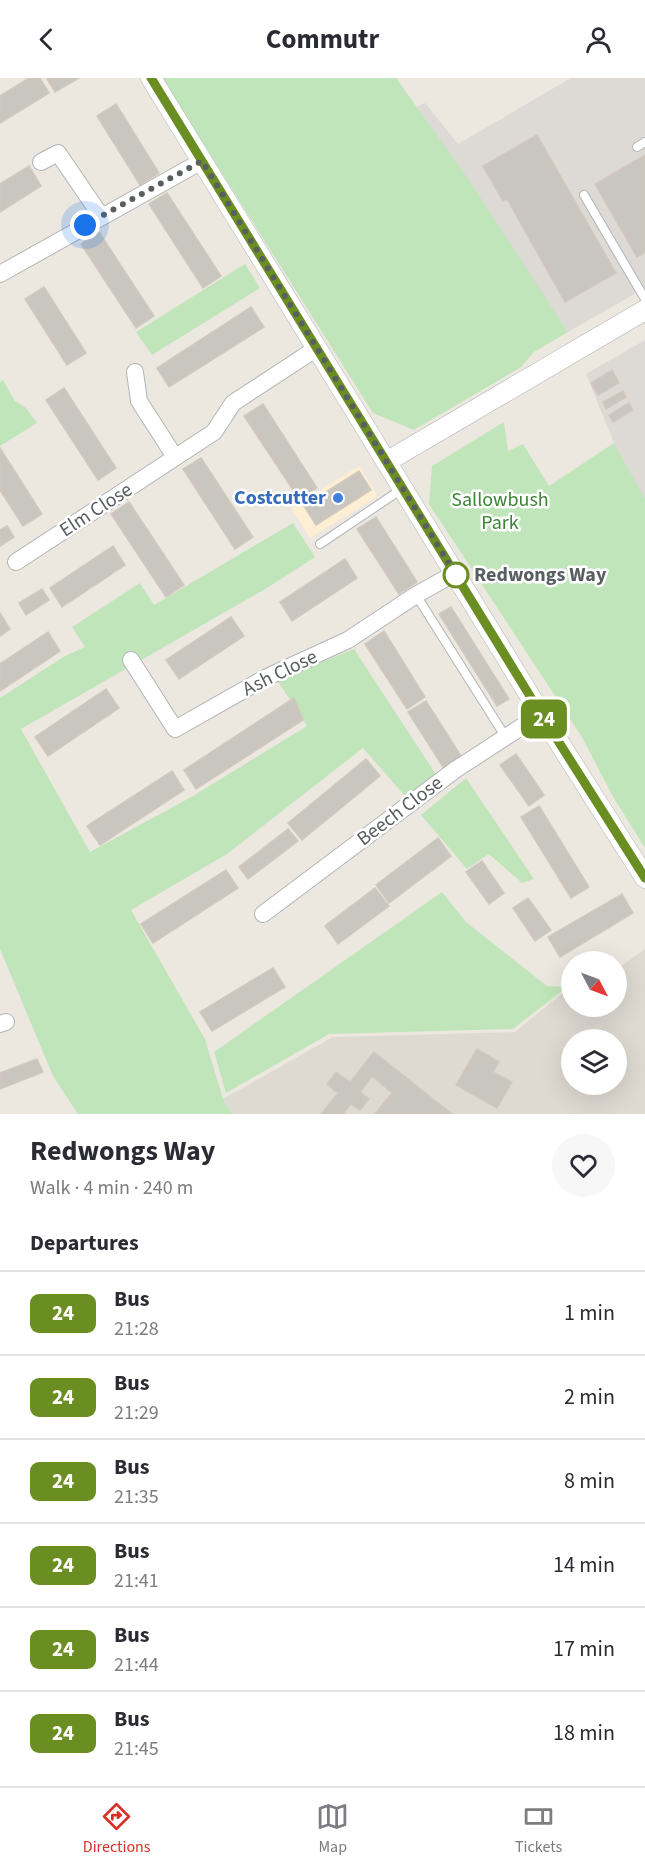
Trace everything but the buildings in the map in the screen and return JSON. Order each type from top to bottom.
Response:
[{"type":"street","points":[[151,78],[541,714],[645,878]]},
{"type":"street","points":[[41,162],[58,153],[101,216]]},
{"type":"street","points":[[0,274],[202,161]]},
{"type":"street","points":[[386,462],[645,310]]},
{"type":"street","name":"Elm Close","points":[[16,562],[214,432],[233,403],[317,348]]},
{"type":"street","points":[[135,372],[139,400],[175,457]]},
{"type":"street","name":"Ash Close","points":[[130,660],[175,729],[265,678],[348,640],[416,595],[455,573]]},
{"type":"street","name":"Beech Close","points":[[263,914],[505,736],[541,714]]},
{"type":"lane","points":[[637,147],[645,142]]},
{"type":"lane","points":[[584,195],[645,299]]},
{"type":"lane","points":[[320,544],[403,489]]},
{"type":"lane","points":[[416,595],[505,736]]},
{"type":"shaded area","points":[[571,78],[645,78],[645,288],[568,332],[417,107],[425,103],[458,144]]},
{"type":"shaded area","points":[[645,340],[645,519],[586,374]]},
{"type":"shaded area","points":[[359,466],[378,496],[310,538],[291,508]]},
{"type":"shaded area","points":[[645,949],[645,1114],[232,1114],[223,1099],[333,1037],[515,1032],[561,994],[561,1017],[627,1017],[627,962]]},
{"type":"green space","points":[[162,78],[396,78],[467,177],[568,332],[534,352],[521,367],[414,430],[373,413]]},
{"type":"green space","points":[[245,264],[260,288],[152,355],[136,332]]},
{"type":"green space","points":[[3,380],[15,401],[26,408],[37,423],[0,446],[0,382]]},
{"type":"green space","name":"Sallowbush Park","points":[[504,422],[508,451],[523,444],[549,486],[614,443],[645,499],[645,848],[612,795],[582,737],[429,504],[432,466]]},
{"type":"green space","points":[[293,523],[315,557],[267,588],[21,729],[90,852],[193,796],[307,726],[277,680],[354,649],[437,776],[405,796],[363,748],[227,854],[131,910],[205,1039],[223,1099],[232,1114],[78,1114],[53,1076],[0,949],[0,698],[65,656],[85,647],[72,627],[140,583],[154,605]]},
{"type":"green space","points":[[466,778],[534,879],[522,883],[489,854],[467,869],[421,815]]},
{"type":"green space","points":[[442,892],[466,922],[547,986],[561,987],[561,992],[513,1029],[329,1034],[226,1093],[214,1052]]},
{"type":"bus line","name":"24","points":[[151,78],[541,714],[645,878]]},
{"type":"place","name":"Costcutter","points":[[338,498]]},
{"type":"place","name":"Redwongs Way","points":[[456,575]]},
{"type":"route","points":[[85,225],[202,161],[456,575]]}]
